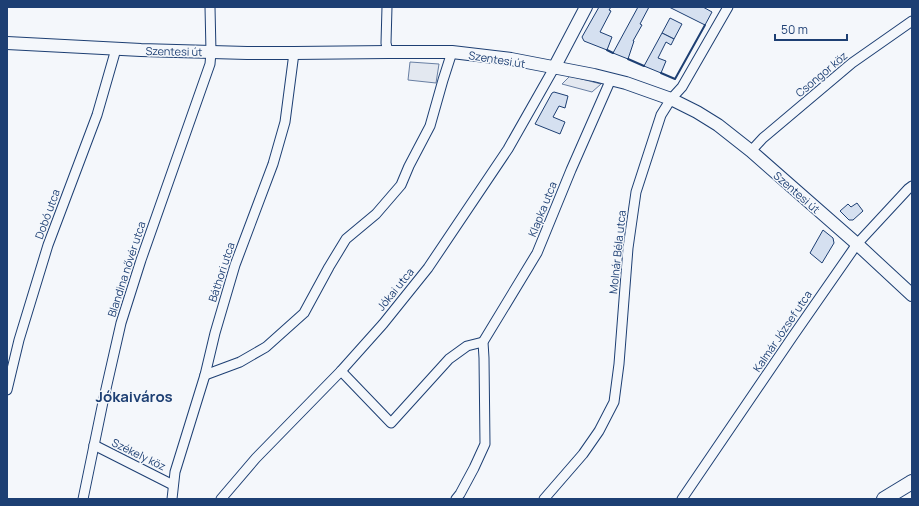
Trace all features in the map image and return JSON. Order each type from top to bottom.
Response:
[{"type":"main road","points":[[884,499],[912,482]]},
{"type":"street","name":"Blandina nővér utca","points":[[83,499],[121,323],[140,260],[210,64],[210,7]]},
{"type":"street","points":[[387,7],[386,43],[388,52]]},
{"type":"street","points":[[554,68],[586,7]]},
{"type":"street","name":"Molnár Béla utca","points":[[544,499],[583,454],[599,430],[614,402],[619,364],[628,248],[636,192],[661,115],[671,99],[682,87],[728,7]]},
{"type":"street","name":"Csongor köz","points":[[751,151],[763,138],[852,63],[912,21]]},
{"type":"street","name":"Szentesi út","points":[[7,43],[211,52],[452,52],[511,59],[611,79],[671,99],[702,115],[718,126],[751,151],[912,295]]},
{"type":"street","name":"Dobó utca","points":[[7,390],[19,340],[48,244],[97,115],[116,49]]},
{"type":"street","points":[[205,375],[240,362],[266,347],[304,312],[346,239],[376,214],[401,185],[409,166],[430,126],[452,52]]},
{"type":"street","name":"Báthori utca","points":[[172,499],[175,472],[205,375],[215,333],[235,265],[273,164],[285,122],[294,53]]},
{"type":"street","name":"Jókai utca","points":[[221,499],[256,458],[341,371],[383,324],[428,268],[508,149],[554,68]]},
{"type":"street","name":"Klapka utca","points":[[483,342],[537,253],[611,79]]},
{"type":"street","name":"Kalmár József utca","points":[[682,499],[856,244],[912,186]]},
{"type":"street","points":[[341,371],[391,423],[449,359],[467,346],[483,342],[485,444],[474,468],[456,499]]},
{"type":"street","name":"Székely köz","points":[[94,445],[173,485]]},
{"type":"shaded area","points":[[410,62],[439,64],[436,83],[408,80]]},
{"type":"shaded area","points":[[570,76],[601,84],[592,92],[562,84]]},
{"type":"building","points":[[599,7],[611,7],[609,10],[611,11],[600,32],[612,37],[607,50],[584,41],[582,37]]},
{"type":"building","points":[[638,7],[649,7],[640,24],[642,25],[633,41],[628,59],[613,53]]},
{"type":"building","points":[[669,7],[703,7],[712,12],[705,25]]},
{"type":"building","points":[[670,18],[682,24],[674,39],[662,33]]},
{"type":"building","points":[[662,33],[674,39],[671,45],[666,42],[658,58],[666,61],[661,73],[644,66]]},
{"type":"building","points":[[554,92],[568,96],[565,108],[559,106],[553,117],[565,122],[560,134],[535,124],[552,93]]},
{"type":"building","points":[[857,203],[863,211],[853,220],[849,220],[840,211],[848,204],[851,207]]},
{"type":"building","points":[[823,230],[833,238],[834,243],[822,263],[810,253]]},
{"type":"wall","points":[[661,73],[675,79],[705,25]]},
{"type":"wall","points":[[607,50],[613,53]]},
{"type":"wall","points":[[628,59],[644,66]]},
{"type":"district","name":"Jókaiváros","points":[[134,396]]}]
